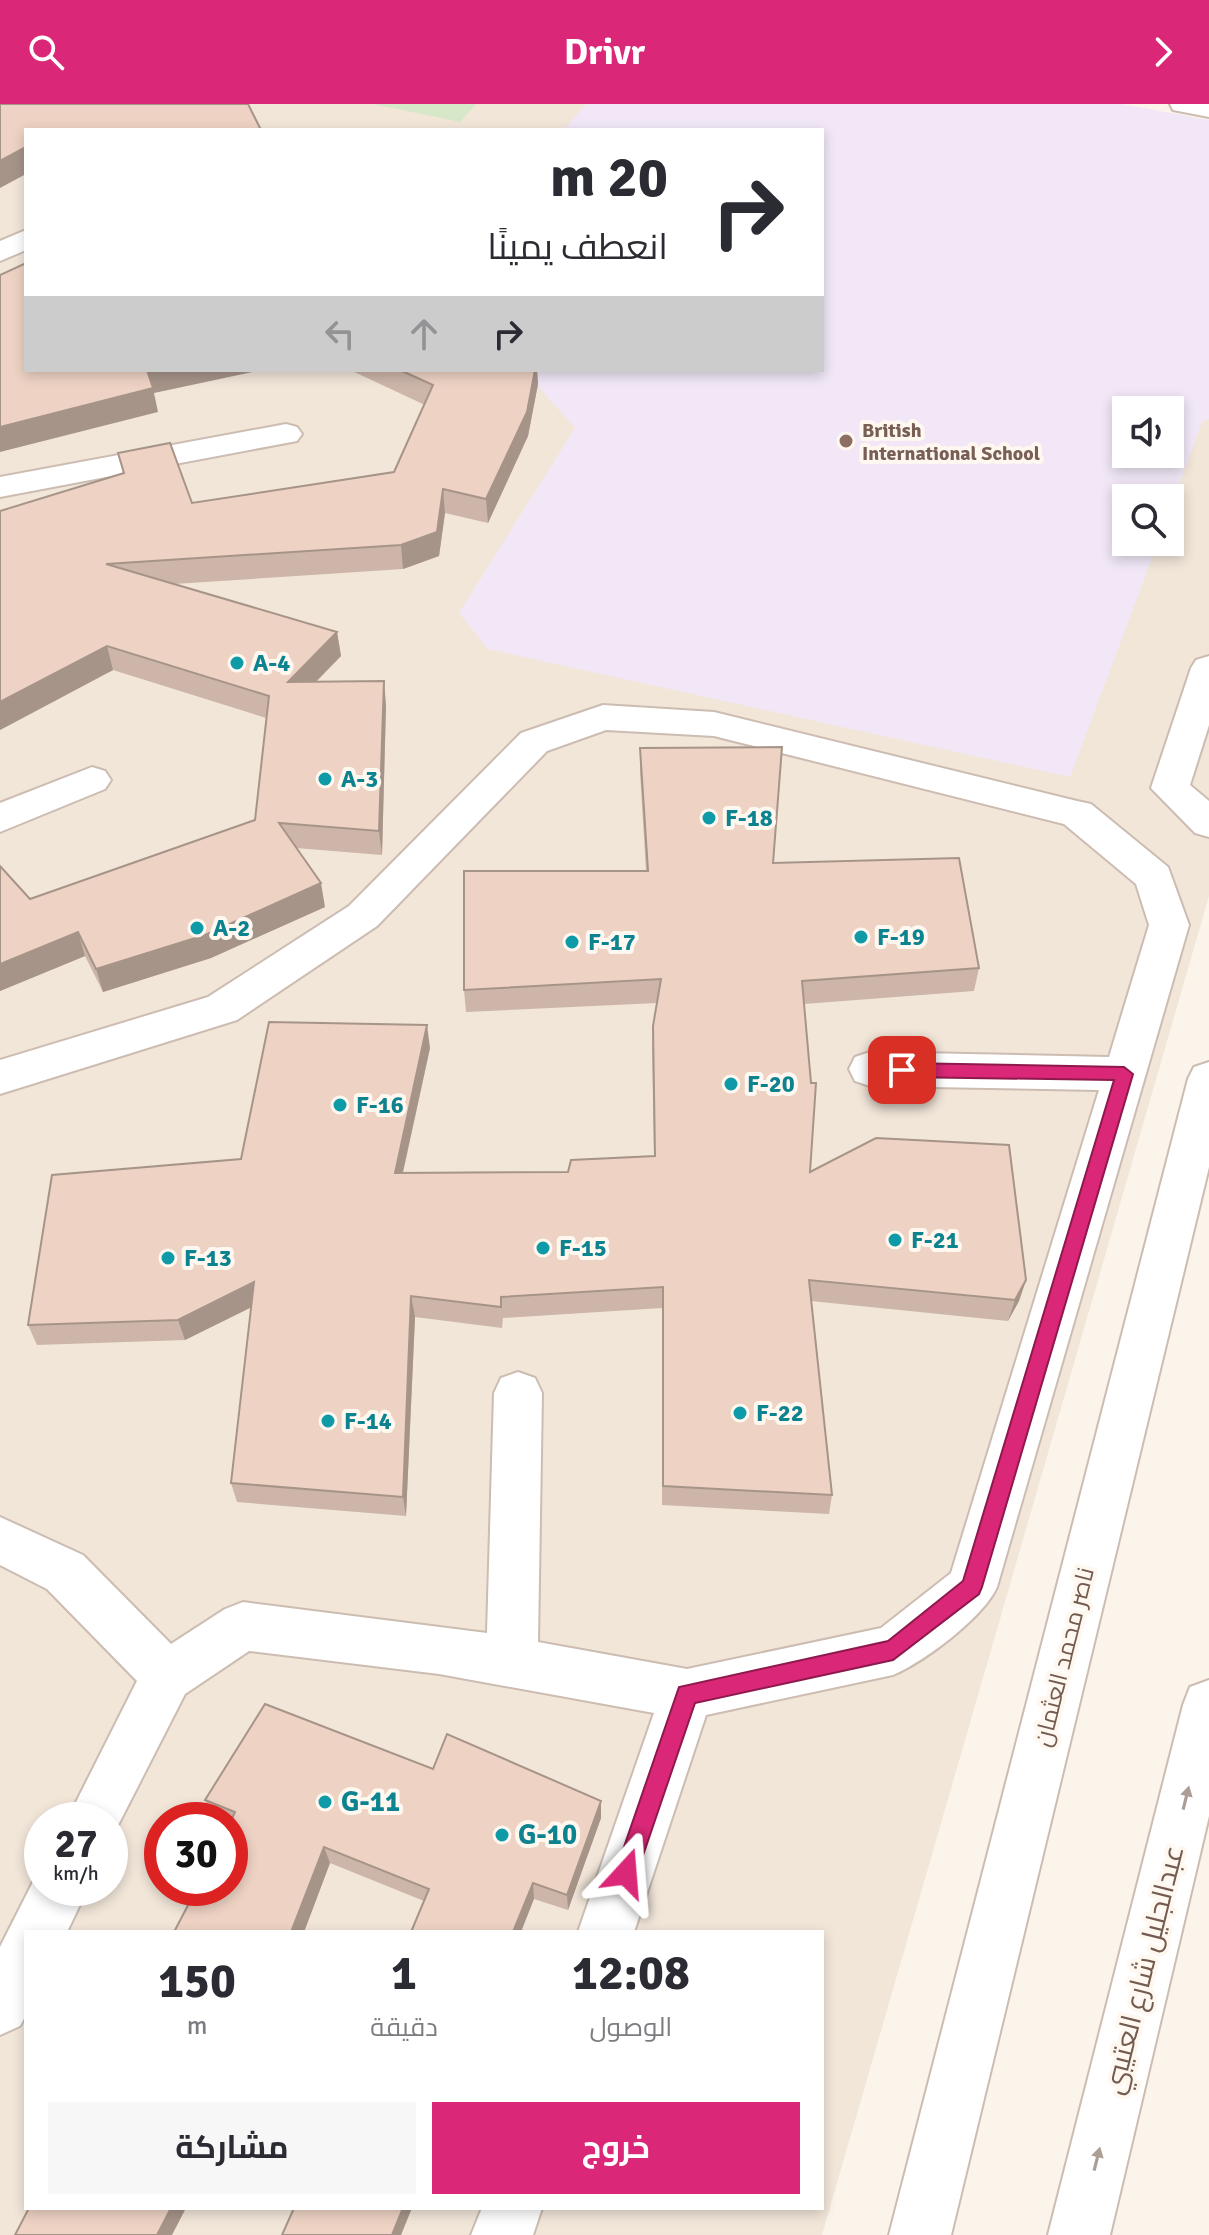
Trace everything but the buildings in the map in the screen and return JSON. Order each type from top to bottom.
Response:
[{"type":"street","points":[[1183,104],[1209,109]]},
{"type":"street","points":[[0,252],[24,240]]},
{"type":"street","points":[[0,487],[286,434]]},
{"type":"street","points":[[1209,668],[1170,788],[1209,823]]},
{"type":"street","points":[[0,1077],[222,1009],[363,916],[534,742],[603,717],[714,724],[1077,814],[1154,877],[1169,925],[972,1587],[893,1650],[687,1694],[439,1649],[243,1626],[167,1676],[103,1802]]},
{"type":"street","points":[[0,818],[92,780]]},
{"type":"street","points":[[870,1069],[1124,1074]]},
{"type":"street","name":"ناصر محمد العثمان","points":[[920,2235],[1193,1204],[1209,1079]]},
{"type":"street","points":[[512,1662],[518,1393]]},
{"type":"street","points":[[0,1540],[65,1572],[167,1676]]},
{"type":"street","points":[[607,1930],[687,1694]]},
{"type":"street","name":"عبدالجليل شارع العتيبي","points":[[1079,2235],[1209,1705]]},
{"type":"street","points":[[38,1930],[51,1906]]},
{"type":"street","points":[[0,2006],[24,1959]]},
{"type":"street","points":[[502,2235],[511,2210]]},
{"type":"shaded area","points":[[0,104],[1061,104],[1209,136],[1209,896],[822,2235],[0,2235]]},
{"type":"shaded area","name":"British International School","points":[[586,104],[1121,104],[1209,120],[1209,419],[1202,422],[1179,484],[1112,484],[1112,556],[1153,556],[1070,777],[488,649],[459,613],[575,428],[526,372],[824,372],[824,128],[566,128]]},
{"type":"green space","points":[[373,104],[476,104],[460,122]]},
{"type":"place","name":"British International School","points":[[846,441]]},
{"type":"place","name":"A-4","points":[[237,663]]},
{"type":"place","name":"A-3","points":[[325,779]]},
{"type":"place","name":"F-18","points":[[709,818]]},
{"type":"place","name":"A-2","points":[[197,928]]},
{"type":"place","name":"F-19","points":[[861,937]]},
{"type":"place","name":"F-17","points":[[572,942]]},
{"type":"place","name":"F-20","points":[[731,1084]]},
{"type":"place","name":"F-16","points":[[340,1105]]},
{"type":"place","name":"F-21","points":[[895,1240]]},
{"type":"place","name":"F-15","points":[[543,1248]]},
{"type":"place","name":"F-13","points":[[168,1258]]},
{"type":"place","name":"F-22","points":[[740,1413]]},
{"type":"place","name":"F-14","points":[[328,1421]]},
{"type":"place","name":"G-11","points":[[325,1802]]},
{"type":"place","name":"G-10","points":[[502,1835]]},
{"type":"route","points":[[626,1873],[687,1694],[893,1650],[972,1587],[1124,1074],[902,1070]]}]
